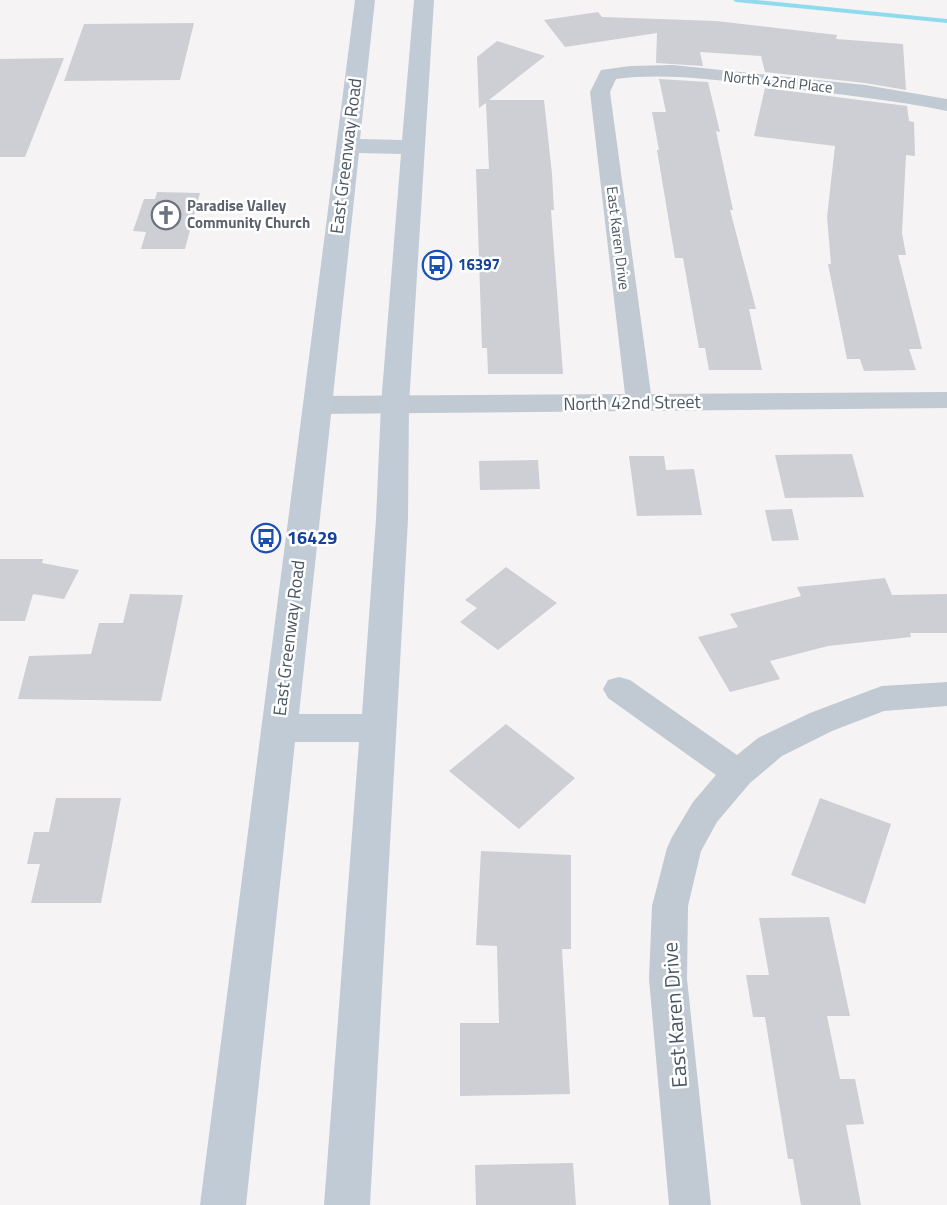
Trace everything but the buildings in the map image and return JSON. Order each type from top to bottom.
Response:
[{"type":"main road","name":"East Greenway Road","points":[[223,1205],[364,0]]},
{"type":"main road","points":[[347,1205],[392,519],[395,405],[424,0]]},
{"type":"main road","points":[[348,145],[414,148]]},
{"type":"main road","points":[[279,728],[378,728]]},
{"type":"street","name":"North 42nd Place","points":[[608,74],[636,70],[708,74],[806,84],[947,105]]},
{"type":"street","name":"East Karen Drive","points":[[608,74],[600,92],[639,403]]},
{"type":"street","name":"North 42nd Street","points":[[317,405],[947,400]]},
{"type":"street","points":[[620,689],[738,773]]},
{"type":"street","name":"East Karen Drive","points":[[690,1205],[668,980],[670,906],[684,848],[705,812],[738,773],[770,747],[821,722],[882,699],[947,694]]},
{"type":"waterway","points":[[736,0],[947,21]]},
{"type":"place","name":"Paradise Valley Community Church","points":[[166,215]]},
{"type":"place","name":"16397","points":[[437,265]]},
{"type":"place","name":"16429","points":[[266,538]]}]
